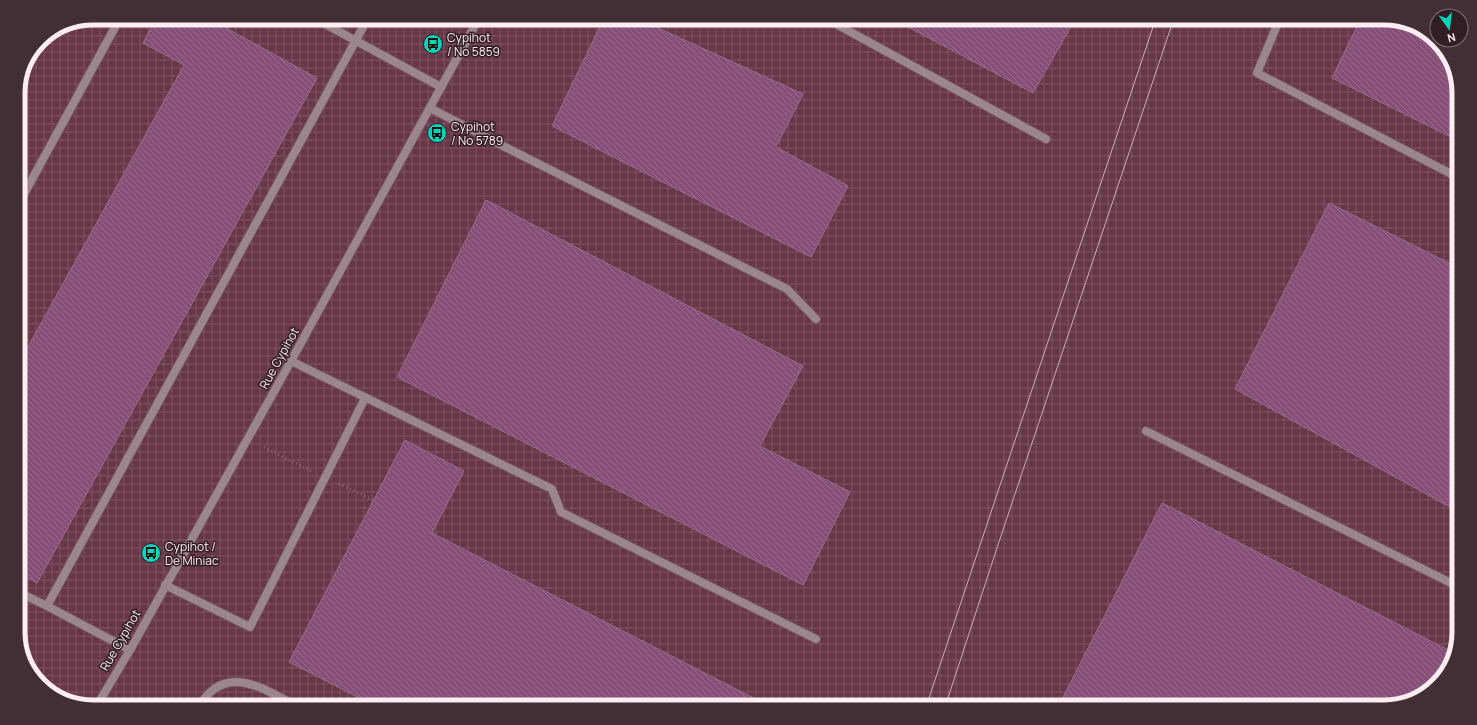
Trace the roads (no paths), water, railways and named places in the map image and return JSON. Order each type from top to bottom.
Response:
[{"type":"street","points":[[25,192],[116,25]]},
{"type":"street","points":[[326,25],[441,87]]},
{"type":"street","points":[[47,606],[364,25]]},
{"type":"street","name":"Rue Cypihot","points":[[100,700],[130,650],[291,362],[475,25]]},
{"type":"street","points":[[838,25],[1046,139]]},
{"type":"street","points":[[1277,25],[1257,73],[1452,174]]},
{"type":"street","points":[[430,108],[787,289],[816,319]]},
{"type":"street","points":[[291,362],[552,489],[561,512],[816,639]]},
{"type":"street","points":[[165,585],[250,627],[365,398]]},
{"type":"street","points":[[1146,431],[1452,584]]},
{"type":"street","points":[[25,595],[130,650]]},
{"type":"street","points":[[204,700],[210,691],[220,684],[233,681],[246,682],[284,700]]},
{"type":"tram line","points":[[928,700],[1154,25]]},
{"type":"tram line","points":[[947,700],[1172,25]]},
{"type":"place","name":"Cypihot / No 5859","points":[[433,44]]},
{"type":"place","name":"Cypihot / No 5789","points":[[437,133]]},
{"type":"place","name":"Cypihot / De Miniac","points":[[151,553]]}]
